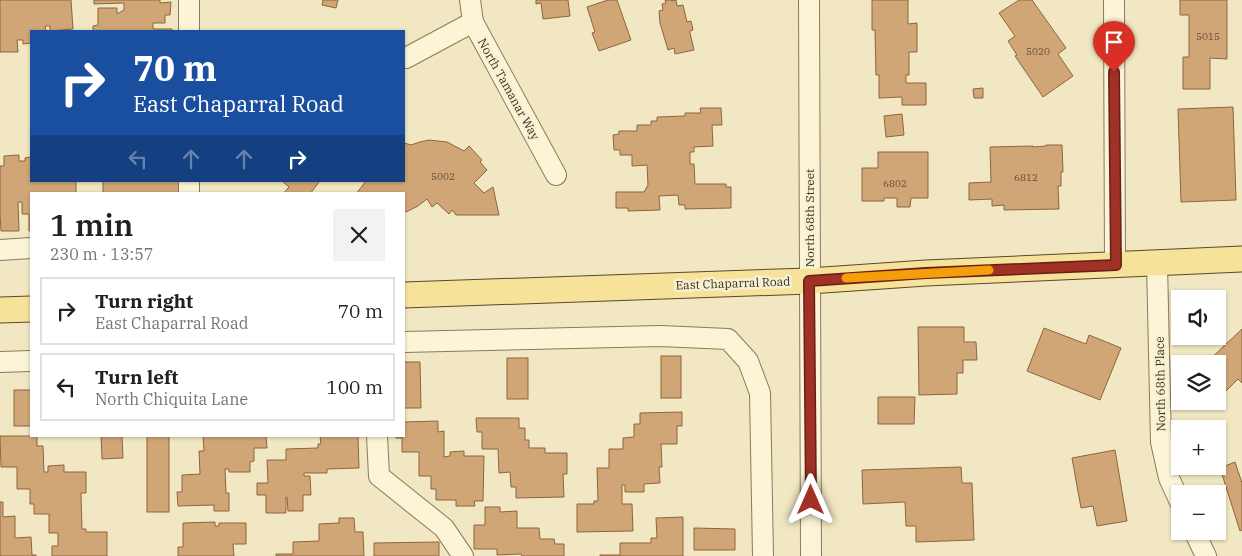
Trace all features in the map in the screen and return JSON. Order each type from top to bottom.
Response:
[{"type":"main road","name":"East Chaparral Road","points":[[405,295],[809,281],[926,273],[1242,260]]},
{"type":"main road","points":[[0,310],[30,309]]},
{"type":"street","points":[[189,0],[189,30]]},
{"type":"street","name":"North Tamanar Way","points":[[470,0],[473,22],[556,175]]},
{"type":"street","name":"North 68th Street","points":[[809,0],[811,556]]},
{"type":"street","points":[[1114,0],[1116,265]]},
{"type":"street","points":[[406,58],[473,22]]},
{"type":"street","points":[[0,250],[30,248]]},
{"type":"street","name":"North 68th Place","points":[[1157,263],[1161,442],[1172,485]]},
{"type":"street","points":[[405,342],[661,336],[728,339],[748,361],[760,393],[763,556]]},
{"type":"street","points":[[0,362],[30,361]]},
{"type":"street","points":[[377,437],[379,476],[444,528],[463,556]]},
{"type":"street","points":[[1198,540],[1206,556]]},
{"type":"building","points":[[0,0],[71,0],[73,29],[50,30],[50,26],[45,26],[46,30],[30,30],[30,43],[23,44],[23,40],[17,40],[18,52],[0,52]]},
{"type":"building","points":[[94,0],[160,0],[160,3],[171,2],[170,15],[165,15],[165,23],[153,23],[153,29],[172,30],[93,30],[93,26],[98,25],[98,8],[117,8],[117,14],[124,10],[124,3],[94,4]]},
{"type":"building","points":[[323,0],[338,0],[336,8],[322,5]]},
{"type":"building","points":[[536,0],[568,0],[570,16],[543,19],[541,3],[536,4]]},
{"type":"building","points":[[608,0],[617,0],[631,40],[599,51],[592,33],[595,32],[587,7]]},
{"type":"building","points":[[665,0],[676,0],[677,6],[683,5],[687,22],[691,21],[693,30],[690,33],[694,50],[675,54],[674,48],[668,50],[660,23],[659,11],[663,10],[662,4],[666,3]]},
{"type":"building","points":[[872,0],[908,0],[908,24],[917,23],[917,52],[909,52],[909,75],[906,75],[906,83],[926,83],[926,105],[902,105],[902,97],[879,98],[879,75],[876,75],[875,30],[872,30]]},
{"type":"building","points":[[1019,0],[1032,0],[1066,48],[1058,54],[1073,76],[1043,97],[1015,56],[1017,55],[1008,41],[1015,36],[999,13]]},
{"type":"building","points":[[1180,0],[1227,0],[1227,59],[1210,58],[1210,89],[1183,89],[1183,57],[1189,57],[1189,15],[1180,15]]},
{"type":"building","points":[[983,88],[983,98],[974,98],[973,89]]},
{"type":"building","points":[[1233,107],[1236,200],[1181,202],[1178,109]]},
{"type":"building","points":[[700,108],[721,108],[722,125],[712,125],[713,146],[694,147],[694,152],[690,152],[690,164],[694,164],[695,184],[726,184],[726,187],[731,187],[731,208],[685,209],[685,205],[679,205],[678,195],[659,196],[660,210],[628,211],[628,208],[616,208],[616,192],[644,192],[648,185],[647,165],[632,166],[632,155],[620,155],[620,150],[614,150],[613,135],[619,134],[619,131],[637,131],[637,125],[651,125],[651,121],[657,121],[657,117],[685,116],[685,113],[701,113]]},
{"type":"building","points":[[902,114],[904,135],[886,137],[884,116]]},
{"type":"building","points":[[429,140],[447,142],[464,151],[469,146],[482,160],[480,162],[487,170],[474,183],[484,193],[493,187],[499,215],[456,215],[452,210],[449,214],[437,203],[432,207],[427,199],[406,212],[405,192],[358,192],[365,182],[405,182],[405,143],[411,145]]},
{"type":"building","points":[[1062,145],[1063,172],[1061,172],[1061,186],[1058,186],[1059,209],[1004,210],[1004,205],[992,206],[992,199],[969,200],[969,183],[991,182],[990,147],[1033,147]]},
{"type":"building","points":[[878,152],[928,152],[928,198],[911,198],[910,207],[897,207],[897,198],[884,198],[884,201],[862,201],[862,168],[878,168]]},
{"type":"building","points":[[19,155],[19,161],[25,161],[25,158],[30,157],[30,182],[76,182],[76,192],[30,192],[30,231],[29,214],[22,214],[22,202],[18,202],[19,231],[1,231],[0,166],[4,166],[4,156]]},
{"type":"building","points":[[103,182],[180,182],[180,192],[103,192]]},
{"type":"building","points":[[283,182],[319,182],[312,192],[285,192],[289,187]]},
{"type":"building","points":[[918,327],[964,327],[964,342],[976,342],[977,360],[963,360],[963,373],[957,373],[957,394],[919,395]]},
{"type":"building","points":[[1044,328],[1086,344],[1089,335],[1121,348],[1100,400],[1027,371]]},
{"type":"building","points":[[1242,329],[1242,383],[1238,379],[1226,391],[1226,355],[1215,355]]},
{"type":"building","points":[[661,356],[681,356],[681,398],[661,398]]},
{"type":"building","points":[[507,358],[528,358],[528,399],[507,399]]},
{"type":"building","points":[[405,362],[420,362],[421,408],[405,408]]},
{"type":"building","points":[[14,390],[30,390],[30,426],[14,426]]},
{"type":"building","points":[[878,397],[915,397],[914,424],[878,424]]},
{"type":"building","points":[[682,412],[682,426],[677,426],[677,444],[661,444],[662,467],[659,467],[660,483],[644,484],[644,492],[625,492],[625,485],[622,485],[622,504],[632,504],[633,531],[577,532],[577,504],[594,504],[594,501],[598,501],[597,468],[609,468],[609,449],[623,449],[623,438],[634,437],[634,424],[640,424],[640,413]]},
{"type":"building","points":[[476,418],[519,418],[519,428],[525,428],[525,440],[529,440],[529,448],[545,448],[545,453],[567,453],[567,474],[563,474],[564,497],[516,498],[516,487],[511,487],[510,472],[499,473],[498,449],[482,449],[482,432],[477,432]]},
{"type":"building","points":[[438,421],[438,432],[444,431],[444,457],[450,456],[450,452],[464,451],[464,456],[484,456],[483,501],[474,501],[475,506],[456,506],[456,500],[436,500],[436,489],[431,489],[431,476],[419,476],[419,452],[402,452],[402,438],[396,438],[405,437],[405,422]]},
{"type":"building","points":[[0,436],[30,436],[37,437],[37,446],[43,446],[44,472],[48,472],[48,466],[64,465],[64,472],[86,472],[86,493],[81,493],[82,529],[86,529],[86,532],[107,532],[107,556],[52,556],[52,546],[58,546],[58,533],[49,533],[49,514],[34,514],[34,504],[30,504],[30,489],[17,489],[17,467],[1,467]]},
{"type":"building","points":[[101,437],[122,437],[123,458],[102,459]]},
{"type":"building","points":[[147,437],[169,437],[169,512],[147,512]]},
{"type":"building","points":[[203,437],[266,437],[267,448],[254,448],[254,461],[250,462],[250,472],[229,472],[229,469],[225,469],[226,493],[229,493],[229,511],[214,511],[214,505],[178,506],[177,492],[182,492],[182,475],[200,474],[199,451],[204,451]]},
{"type":"building","points":[[320,437],[358,437],[359,468],[327,469],[327,473],[304,473],[304,476],[310,476],[311,495],[303,495],[303,511],[288,511],[286,497],[286,513],[266,513],[266,495],[257,495],[257,483],[268,483],[267,460],[286,460],[286,449],[318,448],[318,444],[321,444]]},
{"type":"building","points":[[1115,450],[1127,521],[1097,526],[1093,506],[1081,508],[1072,458]]},
{"type":"building","points":[[1235,462],[1242,483],[1242,530],[1240,531],[1222,475],[1226,475],[1226,466]]},
{"type":"building","points":[[961,467],[962,483],[972,483],[974,540],[916,542],[916,526],[906,526],[905,502],[863,504],[862,470]]},
{"type":"building","points":[[0,502],[3,502],[3,517],[15,516],[15,538],[31,537],[32,555],[36,556],[0,556]]},
{"type":"building","points":[[485,507],[500,507],[500,512],[517,511],[517,528],[539,528],[540,539],[554,539],[555,544],[564,544],[564,556],[497,555],[497,549],[474,549],[474,525],[485,525]]},
{"type":"building","points":[[683,517],[683,556],[600,556],[620,555],[620,543],[651,543],[651,538],[657,538],[656,518]]},
{"type":"building","points":[[339,518],[354,518],[355,532],[363,532],[364,556],[276,556],[276,554],[293,554],[293,542],[319,541],[319,524],[339,523]]},
{"type":"building","points":[[215,522],[215,526],[219,526],[219,523],[246,523],[246,544],[233,544],[234,556],[178,556],[178,547],[183,547],[183,523]]},
{"type":"building","points":[[694,528],[735,529],[735,550],[694,550]]},
{"type":"building","points":[[439,542],[439,556],[374,556],[374,543]]},
{"type":"slow traffic","points":[[846,278],[989,270]]},
{"type":"route","points":[[811,500],[809,281],[926,273],[1116,265],[1114,72]]}]
